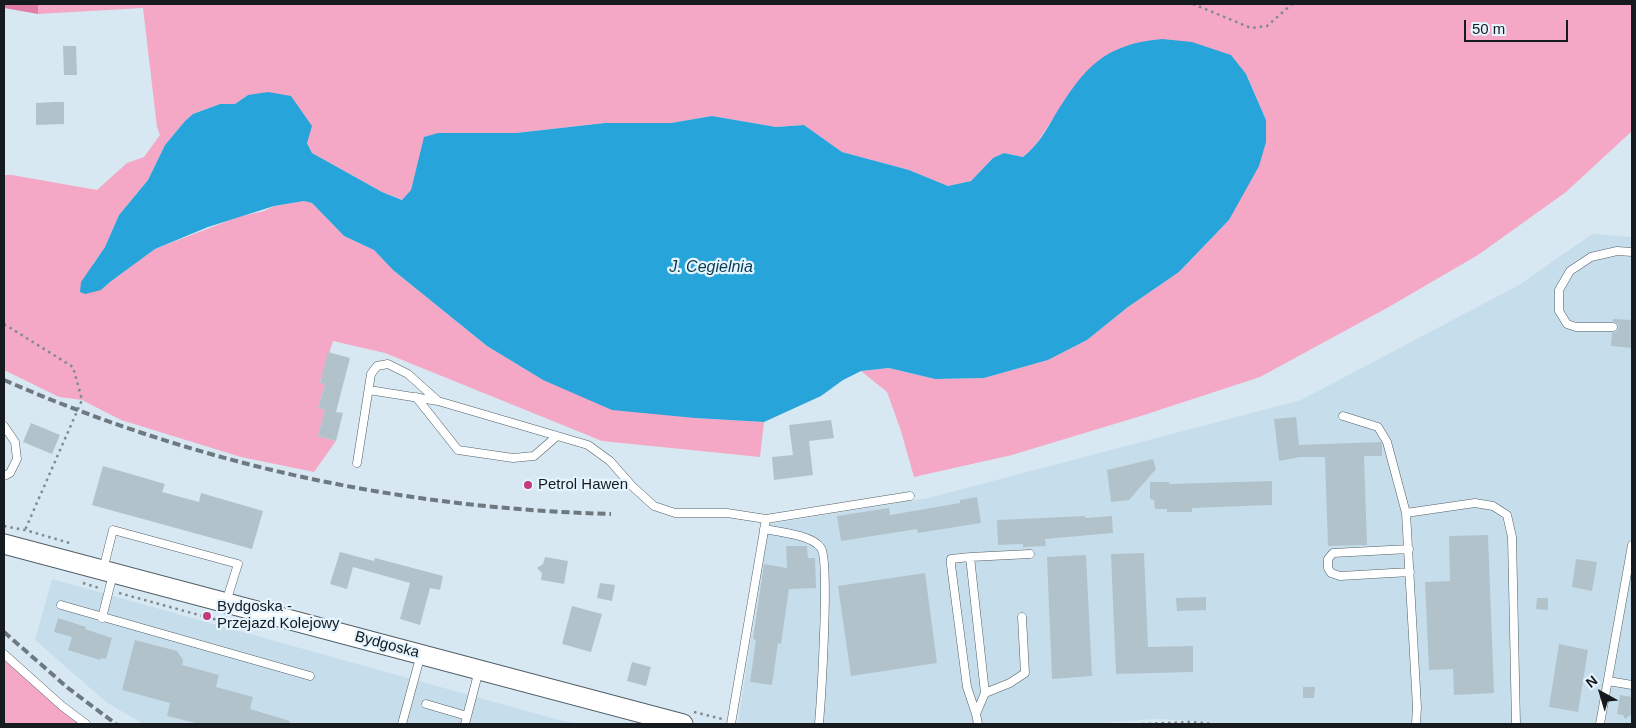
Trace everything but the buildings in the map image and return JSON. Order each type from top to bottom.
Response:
[{"type":"street","name":"Bydgoska","points":[[11,546],[675,723]]},
{"type":"lane","points":[[1613,327],[1576,327],[1568,324],[1559,311],[1559,290],[1570,271],[1591,257],[1617,251],[1632,252]]},
{"type":"lane","points":[[357,463],[371,374],[377,366],[388,364],[408,374],[438,401]]},
{"type":"lane","points":[[369,390],[438,401],[588,445],[610,461],[632,486],[654,506],[676,513],[727,513],[766,519],[910,496]]},
{"type":"lane","points":[[416,398],[458,450],[513,458],[534,456],[557,436]]},
{"type":"lane","points":[[1343,416],[1378,427],[1388,442],[1406,513],[1410,549],[1417,707],[1416,724]]},
{"type":"lane","points":[[4,426],[15,442],[17,459],[10,474],[4,476]]},
{"type":"lane","points":[[1406,513],[1475,503],[1493,506],[1507,515],[1512,537],[1516,724]]},
{"type":"lane","points":[[731,724],[766,519]]},
{"type":"lane","points":[[764,529],[814,541],[823,553],[825,589],[819,724]]},
{"type":"lane","points":[[102,618],[113,530],[238,564],[226,602]]},
{"type":"lane","points":[[1600,724],[1632,545]]},
{"type":"lane","points":[[1410,549],[1333,553],[1328,559],[1328,568],[1331,573],[1340,576],[1410,572]]},
{"type":"lane","points":[[978,724],[967,688],[951,558],[1030,554]]},
{"type":"lane","points":[[970,557],[985,693],[976,714]]},
{"type":"lane","points":[[61,605],[310,676]]},
{"type":"lane","points":[[985,693],[1010,683],[1025,673],[1022,617]]},
{"type":"lane","points":[[4,654],[62,706],[86,724]]},
{"type":"lane","points":[[402,724],[421,654]]},
{"type":"lane","points":[[465,724],[479,670]]},
{"type":"lane","points":[[1608,681],[1632,685]]},
{"type":"lane","points":[[426,704],[467,716]]},
{"type":"path","points":[[1193,4],[1251,28],[1267,26],[1292,4]]},
{"type":"path","points":[[4,324],[73,367],[82,400],[25,530],[11,546]]},
{"type":"path","points":[[1142,724],[1190,722],[1214,724]]},
{"type":"shaded area","points":[[4,4],[38,4],[38,14],[4,8]]},
{"type":"shaded area","points":[[38,4],[1632,4],[1632,131],[1566,192],[1478,255],[1387,308],[1260,377],[1012,455],[914,477],[901,431],[887,392],[861,371],[889,368],[935,379],[984,378],[1048,360],[1087,340],[1128,307],[1179,272],[1229,220],[1266,120],[1246,74],[1072,90],[1035,146],[1023,157],[1004,153],[993,158],[971,181],[948,186],[909,170],[842,152],[804,125],[776,127],[712,116],[671,123],[605,123],[516,133],[439,133],[425,137],[411,190],[403,200],[382,192],[312,153],[307,143],[248,95],[235,104],[220,104],[193,114],[165,145],[148,180],[119,215],[105,247],[93,264],[101,290],[155,249],[238,217],[264,211],[274,206],[304,201],[312,203],[344,236],[374,250],[393,270],[487,346],[543,380],[695,418],[764,422],[760,457],[602,441],[385,353],[333,341],[320,382],[325,384],[318,408],[325,410],[318,436],[336,441],[314,472],[241,457],[121,420],[82,400],[59,397],[4,370],[4,175],[97,190],[127,163],[144,157],[160,135],[157,127],[143,8],[38,14]]},
{"type":"shaded area","points":[[1592,234],[1632,237],[1632,724],[1238,724],[1156,719],[1090,724],[754,724],[738,722],[769,524],[928,498],[1301,400],[1519,285]]},
{"type":"shaded area","points":[[52,579],[578,724],[143,724],[106,702],[35,640]]},
{"type":"shaded area","points":[[4,657],[5,659],[80,724],[4,724]]},
{"type":"water","name":"J. Cegielnia","points":[[1162,39],[1192,42],[1231,55],[1246,74],[1266,120],[1266,142],[1259,166],[1229,220],[1179,272],[1128,307],[1087,340],[1048,360],[984,378],[935,379],[889,368],[861,371],[843,380],[821,396],[764,422],[612,410],[543,380],[487,346],[393,270],[374,250],[344,236],[312,203],[304,201],[274,206],[208,227],[155,249],[101,290],[85,294],[80,292],[81,282],[105,247],[119,215],[148,180],[165,145],[185,121],[193,114],[220,104],[235,104],[248,95],[268,92],[291,96],[312,126],[307,143],[312,153],[382,192],[402,200],[411,190],[424,137],[438,133],[516,133],[605,123],[671,123],[712,116],[776,127],[804,125],[842,152],[909,170],[948,186],[971,181],[993,158],[1004,153],[1023,157],[1041,138],[1076,84],[1098,61],[1125,46]]},
{"type":"railway","points":[[4,380],[77,410],[151,436],[301,477],[377,491],[454,502],[532,510],[611,514]]},
{"type":"railway","points":[[4,632],[68,688],[116,724]]},
{"type":"place","name":"Petrol Hawen","points":[[528,485]]},
{"type":"place","name":"Bydgoska - Przejazd Kolejowy","points":[[207,616]]}]
